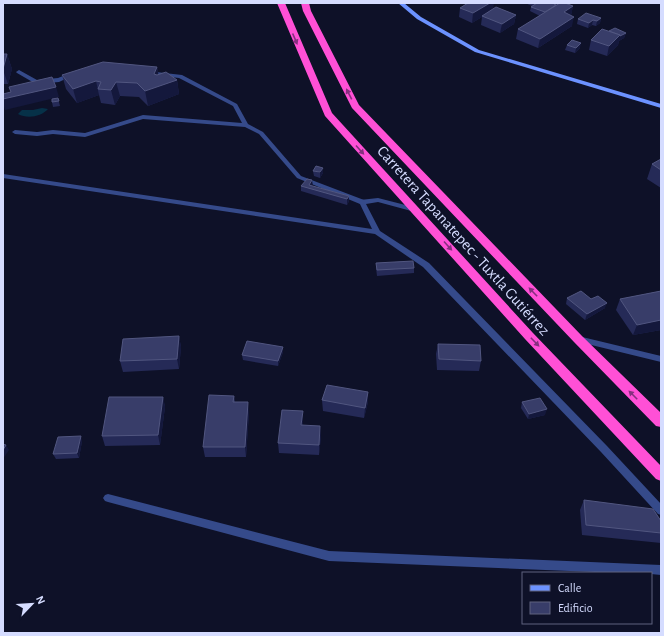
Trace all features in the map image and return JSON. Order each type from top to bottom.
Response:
[{"type":"highway","name":"Carretera Tapanatepec - Tuxtla Gutiérrez","points":[[280,3],[328,114],[529,336],[661,475]]},
{"type":"highway","name":"Carretera Tapanatepec - Tuxtla Gutiérrez","points":[[305,3],[307,11],[355,106],[578,339],[661,422]]},
{"type":"main road","points":[[401,3],[419,18],[477,51],[661,106]]},
{"type":"street","points":[[19,72],[36,82],[60,80],[79,71]]},
{"type":"street","points":[[143,72],[180,76],[235,104],[246,125]]},
{"type":"street","points":[[15,132],[37,134],[53,132],[85,136],[143,117],[246,125],[260,133],[299,178],[362,202],[378,200],[415,210]]},
{"type":"street","points":[[3,176],[377,232],[426,264],[604,449],[661,511]]},
{"type":"street","points":[[362,202],[377,232]]},
{"type":"street","points":[[578,339],[661,359]]},
{"type":"street","points":[[108,498],[329,556],[661,570]]},
{"type":"water","points":[[42,108],[48,109],[42,114],[30,117],[18,114],[22,110]]},
{"type":"building","points":[[468,3],[490,3],[473,13],[460,8]]},
{"type":"building","points":[[537,3],[556,3],[554,4],[556,5],[545,12],[531,7]]},
{"type":"building","points":[[560,3],[573,6],[564,12],[574,17],[540,39],[518,29]]},
{"type":"building","points":[[496,7],[516,15],[502,24],[482,16]]},
{"type":"building","points":[[586,13],[601,18],[597,21],[593,20],[589,23],[578,19]]},
{"type":"building","points":[[615,28],[626,33],[620,36],[609,31]]},
{"type":"building","points":[[602,29],[620,35],[609,46],[591,40]]},
{"type":"building","points":[[572,40],[581,43],[576,48],[567,45]]},
{"type":"building","points":[[3,54],[7,54],[3,69]]},
{"type":"building","points":[[103,62],[157,67],[154,74],[157,75],[166,72],[177,80],[145,91],[137,83],[116,82],[111,90],[98,89],[101,82],[96,81],[73,89],[62,75]]},
{"type":"building","points":[[52,77],[56,87],[3,99],[3,94],[11,92],[9,87]]},
{"type":"building","points":[[58,98],[59,101],[52,102],[52,99]]},
{"type":"building","points":[[661,159],[661,170],[652,164]]},
{"type":"building","points":[[316,166],[323,168],[320,172],[313,171]]},
{"type":"building","points":[[307,179],[312,180],[309,185],[349,196],[347,199],[301,186]]},
{"type":"building","points":[[413,261],[414,268],[377,270],[376,263]]},
{"type":"building","points":[[581,291],[591,299],[598,296],[607,303],[587,314],[567,298]]},
{"type":"building","points":[[661,291],[661,320],[637,325],[620,299]]},
{"type":"building","points":[[179,336],[177,359],[120,361],[123,339]]},
{"type":"building","points":[[247,341],[283,347],[278,361],[242,355]]},
{"type":"building","points":[[438,344],[480,345],[481,361],[439,359]]},
{"type":"building","points":[[327,385],[368,392],[365,408],[322,400]]},
{"type":"building","points":[[209,395],[234,396],[233,402],[248,402],[245,447],[203,447]]},
{"type":"building","points":[[109,397],[163,397],[158,435],[102,436]]},
{"type":"building","points":[[540,398],[547,409],[529,414],[522,402]]},
{"type":"building","points":[[282,410],[303,411],[301,425],[320,426],[319,445],[278,443]]},
{"type":"building","points":[[81,436],[77,453],[53,454],[58,437]]},
{"type":"building","points":[[584,500],[653,509],[661,521],[661,533],[586,525]]}]
